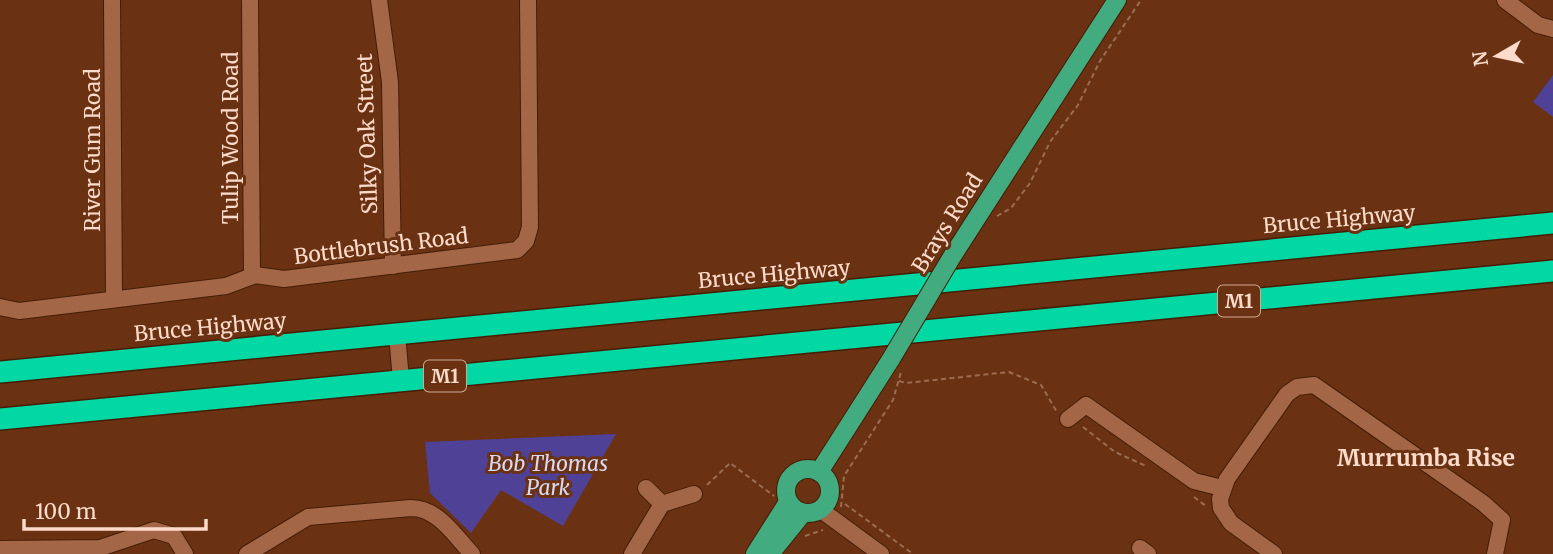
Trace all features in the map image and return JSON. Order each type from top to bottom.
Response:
[{"type":"highway","name":"Bruce Highway","points":[[0,372],[1553,223]]},
{"type":"highway","name":"M1","points":[[0,419],[1553,271]]},
{"type":"main road","name":"Brays Road","points":[[818,472],[896,364],[953,255],[1117,0]]},
{"type":"main road","points":[[755,554],[792,475],[805,469],[818,472],[824,477],[830,490],[829,498],[812,511],[770,554]]},
{"type":"main road","points":[[782,501],[812,511]]},
{"type":"street","name":"River Gum Road","points":[[112,0],[114,299]]},
{"type":"street","name":"Tulip Wood Road","points":[[250,0],[252,276]]},
{"type":"street","name":"Silky Oak Street","points":[[379,0],[390,82],[393,266]]},
{"type":"street","name":"Bottlebrush Road","points":[[0,307],[19,311],[226,286],[252,276],[284,279],[508,252],[521,247],[530,227],[528,0]]},
{"type":"street","points":[[1505,0],[1538,25],[1553,29]]},
{"type":"street","points":[[397,334],[401,380]]},
{"type":"street","points":[[1274,554],[1231,523],[1221,508],[1222,488],[1287,394],[1297,387],[1314,385],[1462,488],[1502,520],[1495,554]]},
{"type":"street","points":[[1068,419],[1086,405],[1194,481],[1222,488]]},
{"type":"street","points":[[646,488],[662,504]]},
{"type":"street","points":[[632,554],[662,504],[694,494]]},
{"type":"street","points":[[247,554],[308,517],[421,508],[437,517],[472,554]]},
{"type":"street","points":[[812,511],[881,554]]},
{"type":"street","points":[[0,549],[100,548],[147,531],[162,530],[174,536],[185,554]]},
{"type":"path","points":[[988,221],[1011,208],[1024,192],[1050,142],[1077,105],[1100,61],[1141,0]]},
{"type":"path","points":[[841,508],[844,503],[844,476],[858,460],[894,400],[899,381],[896,364]]},
{"type":"path","points":[[899,381],[906,383],[1009,372],[1041,385],[1058,413],[1088,429],[1115,452],[1153,468]]},
{"type":"path","points":[[694,494],[730,463],[782,501]]},
{"type":"path","points":[[1190,492],[1202,505],[1211,509],[1221,508]]},
{"type":"path","points":[[844,503],[913,554]]},
{"type":"green space","points":[[1553,75],[1553,117],[1533,102]]},
{"type":"green space","name":"Bob Thomas Park","points":[[616,434],[563,526],[501,490],[471,533],[430,493],[425,442]]},
{"type":"district","name":"Murrumba Rise","points":[[1426,457]]}]
